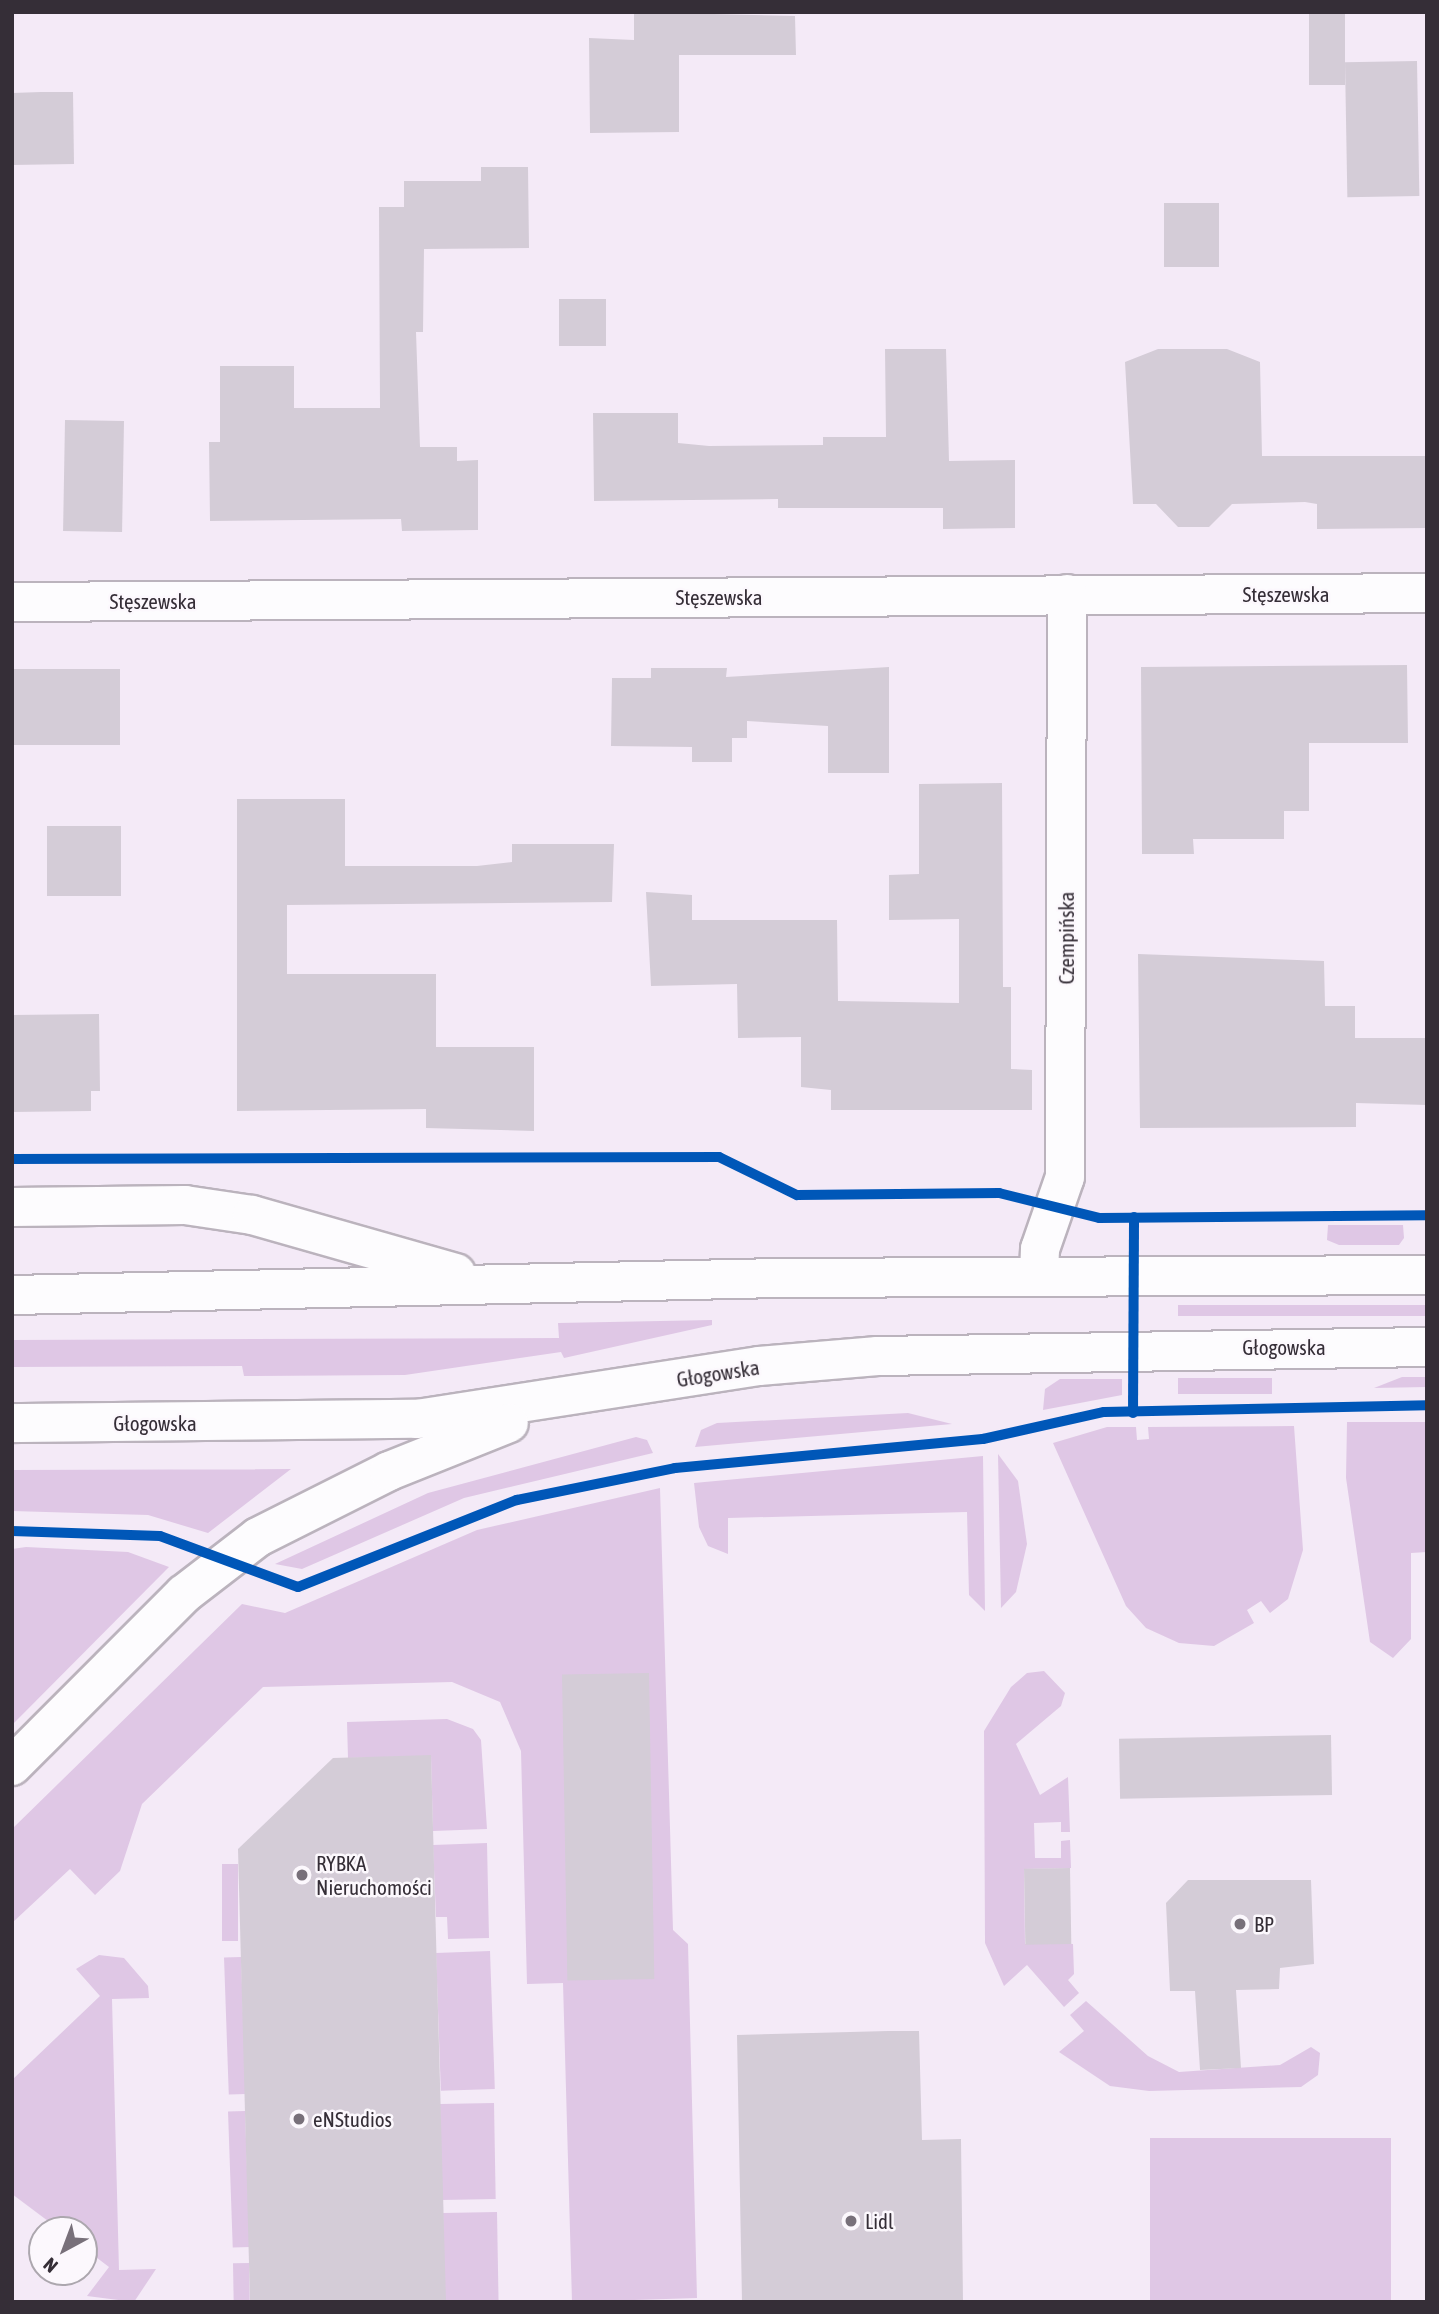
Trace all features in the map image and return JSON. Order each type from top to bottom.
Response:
[{"type":"main road","name":"Stęszewska","points":[[12,602],[1427,593]]},
{"type":"main road","name":"Czempińska","points":[[1039,1277],[1040,1249],[1065,1177],[1067,594]]},
{"type":"main road","points":[[12,1207],[185,1205],[252,1215],[491,1283]]},
{"type":"main road","points":[[12,1295],[491,1283],[1427,1275]]},
{"type":"main road","name":"Głogowska","points":[[12,1423],[344,1423],[591,1397],[759,1366],[889,1355],[1427,1347]]},
{"type":"main road","points":[[12,1766],[184,1594],[258,1537],[389,1471],[591,1397]]},
{"type":"shaded area","points":[[1328,1225],[1403,1225],[1404,1238],[1399,1245],[1339,1245],[1327,1240]]},
{"type":"shaded area","points":[[1178,1305],[1427,1305],[1427,1316],[1178,1316]]},
{"type":"shaded area","points":[[712,1320],[712,1325],[564,1358],[561,1352],[405,1375],[244,1376],[242,1366],[12,1367],[12,1340],[559,1338],[558,1323]]},
{"type":"shaded area","points":[[1402,1377],[1427,1377],[1427,1387],[1374,1388]]},
{"type":"shaded area","points":[[1178,1378],[1272,1378],[1272,1394],[1178,1394]]},
{"type":"shaded area","points":[[1060,1379],[1122,1379],[1122,1395],[1043,1410],[1045,1389]]},
{"type":"shaded area","points":[[908,1413],[952,1424],[695,1447],[701,1430],[717,1423]]},
{"type":"shaded area","points":[[1347,1422],[1427,1422],[1427,1552],[1411,1553],[1411,1639],[1393,1658],[1370,1642],[1346,1478]]},
{"type":"shaded area","points":[[1294,1426],[1303,1550],[1288,1599],[1270,1613],[1261,1601],[1247,1610],[1254,1623],[1214,1646],[1179,1643],[1146,1628],[1126,1606],[1053,1443],[1107,1427],[1136,1427],[1137,1440],[1149,1439],[1148,1427]]},
{"type":"shaded area","points":[[636,1437],[647,1440],[653,1453],[464,1498],[302,1569],[275,1564],[428,1493]]},
{"type":"shaded area","points":[[998,1454],[1018,1481],[1027,1544],[1016,1592],[1001,1608]]},
{"type":"shaded area","points":[[983,1456],[985,1611],[969,1595],[967,1512],[728,1518],[728,1554],[708,1546],[699,1527],[694,1483]]},
{"type":"shaded area","points":[[291,1469],[208,1533],[148,1515],[12,1511],[12,1470]]},
{"type":"shaded area","points":[[660,1488],[673,1930],[688,1944],[697,2298],[572,2302],[563,1983],[527,1984],[521,1751],[500,1702],[452,1682],[263,1687],[142,1804],[120,1871],[95,1895],[70,1869],[12,1923],[12,1829],[242,1604],[285,1613],[477,1530]]},
{"type":"shaded area","points":[[26,1547],[128,1552],[169,1567],[12,1725],[12,1549]]},
{"type":"shaded area","points":[[1044,1671],[1065,1693],[1061,1706],[1016,1744],[1040,1795],[1068,1777],[1070,1832],[1061,1832],[1061,1822],[1034,1823],[1035,1858],[1061,1858],[1061,1841],[1070,1840],[1071,1868],[1024,1869],[1025,1944],[1073,1944],[1074,1974],[1068,1980],[1079,1993],[1064,2007],[1027,1965],[1004,1986],[985,1943],[984,1731],[1011,1687],[1027,1673]]},
{"type":"shaded area","points":[[447,1719],[473,1729],[481,1740],[487,1829],[433,1831],[431,1756],[348,1758],[347,1722]]},
{"type":"shaded area","points":[[487,1843],[489,1938],[448,1939],[447,1917],[436,1917],[433,1845]]},
{"type":"shaded area","points":[[222,1864],[238,1864],[238,1941],[222,1941]]},
{"type":"shaded area","points":[[490,1951],[495,2089],[441,2091],[436,1953]]},
{"type":"shaded area","points":[[99,1955],[124,1958],[148,1986],[149,1998],[112,1999],[119,2270],[156,2269],[134,2302],[87,2296],[95,2286],[98,2286],[98,2282],[109,2267],[98,2259],[98,2216],[41,2216],[12,2194],[12,2080],[100,1996],[76,1969]]},
{"type":"shaded area","points":[[241,1957],[246,2094],[229,2095],[224,1958]]},
{"type":"shaded area","points":[[1086,2001],[1148,2056],[1179,2072],[1280,2065],[1311,2047],[1320,2053],[1318,2075],[1301,2087],[1149,2091],[1110,2086],[1059,2052],[1084,2031],[1070,2015]]},
{"type":"shaded area","points":[[494,2103],[496,2199],[442,2200],[440,2104]]},
{"type":"shaded area","points":[[245,2111],[250,2247],[233,2248],[228,2112]]},
{"type":"shaded area","points":[[1150,2138],[1391,2138],[1391,2302],[1150,2302]]},
{"type":"shaded area","points":[[497,2212],[499,2302],[445,2302],[443,2213]]},
{"type":"shaded area","points":[[233,2263],[249,2263],[250,2302],[234,2302]]},
{"type":"building","points":[[634,12],[795,16],[796,55],[679,55],[679,132],[590,133],[589,38],[634,40]]},
{"type":"building","points":[[1309,12],[1345,12],[1345,85],[1309,85]]},
{"type":"building","points":[[1417,61],[1419,196],[1347,197],[1345,62]]},
{"type":"building","points":[[73,92],[74,164],[12,165],[12,93]]},
{"type":"building","points":[[481,167],[528,167],[529,248],[424,249],[423,332],[416,332],[420,447],[457,447],[457,461],[478,460],[478,530],[402,531],[401,519],[210,521],[209,442],[220,442],[220,366],[294,366],[294,408],[380,408],[379,207],[404,207],[404,181],[481,181]]},
{"type":"building","points":[[1164,203],[1219,203],[1219,267],[1164,267]]},
{"type":"building","points":[[559,299],[606,299],[606,346],[559,346]]},
{"type":"building","points":[[885,349],[946,349],[949,461],[1015,460],[1015,528],[943,529],[943,508],[778,508],[778,499],[594,501],[593,413],[678,413],[678,443],[709,446],[823,445],[823,437],[886,437]]},
{"type":"building","points":[[1158,349],[1227,349],[1260,362],[1262,456],[1426,456],[1427,528],[1317,529],[1317,504],[1305,502],[1232,504],[1209,527],[1178,527],[1156,504],[1133,504],[1125,362]]},
{"type":"building","points":[[65,420],[124,421],[122,532],[63,531]]},
{"type":"building","points":[[1407,665],[1408,743],[1309,743],[1309,811],[1284,811],[1284,839],[1193,839],[1194,854],[1142,854],[1141,667]]},
{"type":"building","points":[[889,667],[889,773],[828,773],[828,726],[747,721],[747,738],[732,738],[732,762],[692,762],[692,747],[611,746],[612,678],[651,678],[651,668],[727,668],[726,677]]},
{"type":"building","points":[[12,669],[120,669],[120,745],[12,745]]},
{"type":"building","points":[[1002,783],[1003,987],[1011,987],[1011,1069],[1032,1070],[1032,1110],[831,1110],[831,1090],[801,1087],[801,1037],[738,1038],[737,984],[651,986],[646,892],[692,895],[692,920],[837,920],[838,1001],[959,1003],[959,919],[889,920],[889,875],[919,874],[919,784]]},
{"type":"building","points":[[237,799],[345,799],[345,866],[477,866],[512,862],[512,844],[614,844],[612,902],[287,905],[287,974],[436,974],[436,1047],[534,1047],[534,1131],[426,1128],[426,1109],[237,1111]]},
{"type":"building","points":[[47,826],[121,826],[121,896],[47,896]]},
{"type":"building","points":[[1138,954],[1324,961],[1325,1006],[1355,1006],[1355,1038],[1427,1038],[1427,1105],[1356,1103],[1356,1127],[1140,1128]]},
{"type":"building","points":[[99,1014],[100,1091],[91,1091],[91,1111],[12,1112],[12,1015]]},
{"type":"building","points":[[649,1673],[654,1979],[567,1980],[562,1675]]},
{"type":"building","points":[[1331,1735],[1332,1795],[1120,1799],[1119,1739]]},
{"type":"building","points":[[431,1755],[446,2302],[250,2302],[238,1849],[333,1758]]},
{"type":"building","points":[[1070,1868],[1071,1944],[1025,1945],[1024,1869]]},
{"type":"building","name":"BP","points":[[1188,1880],[1311,1880],[1314,1964],[1280,1968],[1279,1989],[1236,1990],[1241,2068],[1200,2070],[1195,1991],[1170,1991],[1166,1903]]},
{"type":"building","name":"Lidl","points":[[919,2031],[922,2140],[961,2139],[963,2302],[742,2302],[737,2035]]},
{"type":"cycle path","points":[[12,1159],[719,1157],[797,1195],[999,1193],[1099,1218],[1427,1215]]},
{"type":"cycle path","points":[[1133,1413],[1134,1217]]},
{"type":"cycle path","points":[[12,1531],[160,1536],[298,1587],[517,1500],[675,1468],[983,1439],[1104,1412],[1427,1405]]},
{"type":"place","name":"RYBKA Nieruchomości","points":[[302,1875]]},
{"type":"place","name":"BP","points":[[1240,1924]]},
{"type":"place","name":"eNStudios","points":[[299,2119]]},
{"type":"place","name":"Lidl","points":[[851,2221]]}]
